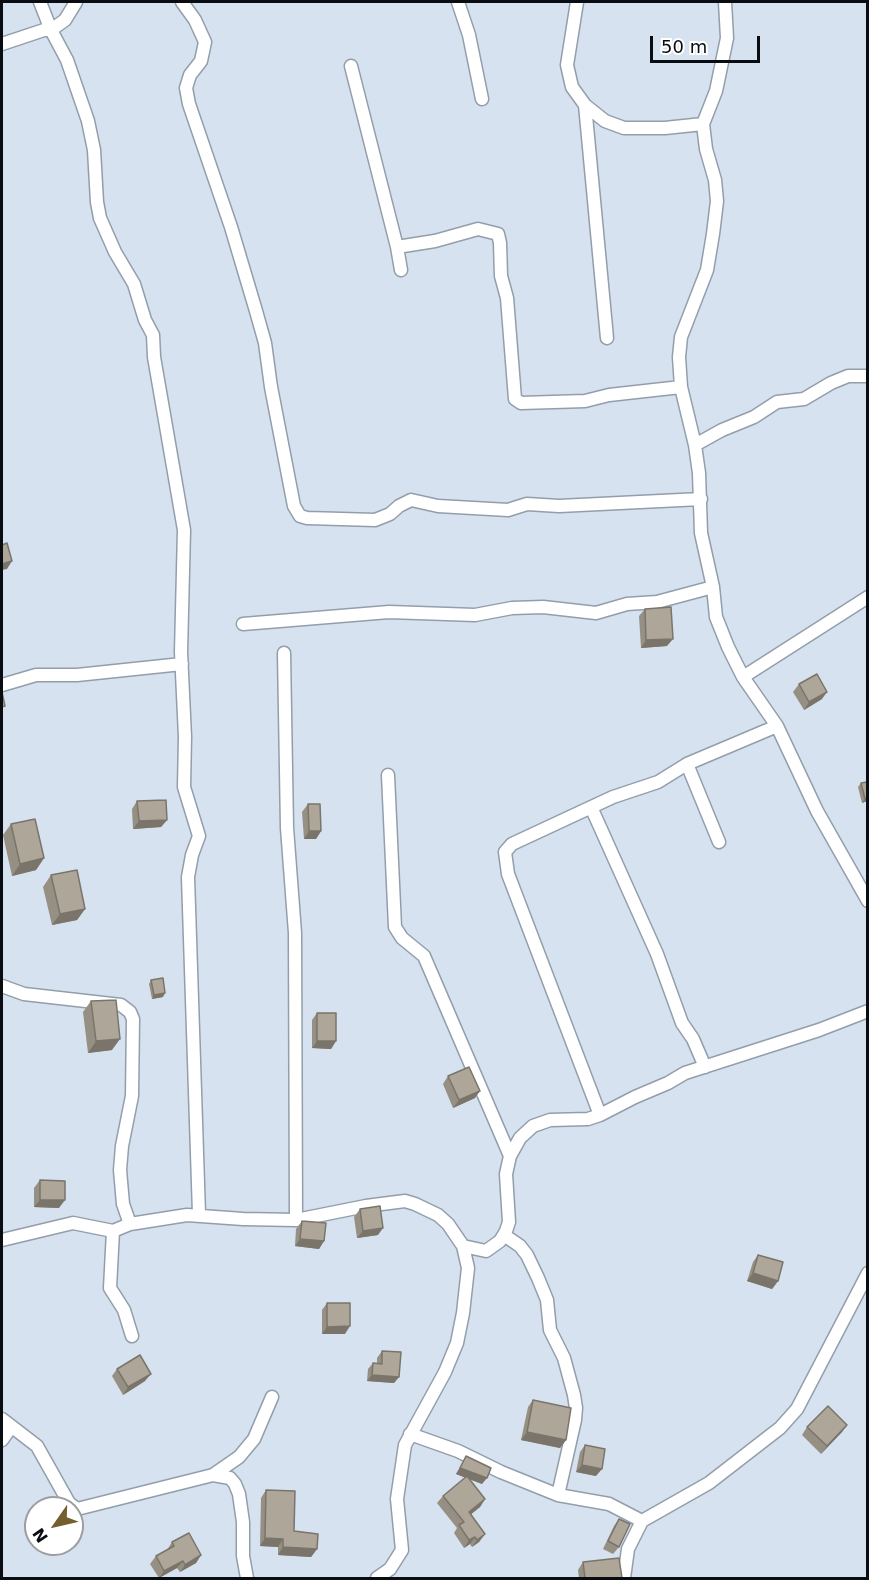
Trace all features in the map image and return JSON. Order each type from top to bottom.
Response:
[{"type":"street","points":[[40,2],[51,30],[67,60],[88,121],[94,150],[100,218],[115,252],[134,284],[145,320],[153,335],[154,357],[184,530],[182,664],[185,737],[184,787],[199,836],[192,855],[188,877],[199,1214]]},
{"type":"street","points":[[2,44],[44,30],[51,30],[65,20],[76,2]]},
{"type":"street","points":[[182,2],[195,20],[205,42],[201,61],[190,75],[186,88],[189,104],[231,227],[265,343],[294,506],[300,516],[375,520],[390,514],[411,500],[438,506],[508,510],[527,504],[559,506],[701,499]]},
{"type":"street","points":[[458,2],[469,35],[482,99]]},
{"type":"street","points":[[577,2],[567,65],[572,87],[585,105],[605,121],[624,128],[665,128],[703,124]]},
{"type":"street","points":[[725,2],[727,38],[716,91],[703,124],[717,201],[707,270],[681,337],[679,357],[681,387],[695,445],[701,499],[701,533],[713,587],[716,617],[728,647],[744,677],[777,726],[817,811],[867,901]]},
{"type":"street","points":[[351,66],[401,270]]},
{"type":"street","points":[[585,105],[608,338]]},
{"type":"street","points":[[397,247],[435,241],[478,229],[498,234],[501,276],[507,298],[515,399],[521,403],[585,401],[609,395],[681,387]]},
{"type":"street","points":[[695,445],[722,430],[754,417],[777,402],[804,399],[848,376],[867,376]]},
{"type":"street","points":[[243,624],[389,612],[475,615],[512,608],[543,607],[596,613],[627,604],[657,602],[713,587]]},
{"type":"street","points":[[744,677],[867,597]]},
{"type":"street","points":[[284,653],[287,828],[295,933],[296,1220]]},
{"type":"street","points":[[2,685],[36,675],[77,675],[182,664]]},
{"type":"street","points":[[600,1115],[508,874],[505,852],[512,843],[613,797],[658,782],[687,764],[777,726]]},
{"type":"street","points":[[687,764],[718,842]]},
{"type":"street","points":[[388,775],[395,927],[402,938],[424,956],[510,1156]]},
{"type":"street","points":[[591,807],[657,954],[682,1023],[693,1039],[705,1067]]},
{"type":"street","points":[[2,986],[24,994],[121,1005],[130,1012],[134,1019],[132,1096],[120,1170],[123,1204],[129,1224]]},
{"type":"street","points":[[468,1269],[504,1235],[509,1222],[506,1174],[510,1156],[520,1138],[533,1126],[550,1120],[588,1119],[600,1115],[685,1073],[819,1030],[867,1011]]},
{"type":"street","points":[[2,1240],[73,1223],[113,1231],[129,1224],[199,1214],[243,1219],[296,1220],[405,1201],[438,1215],[448,1224],[463,1246],[468,1269],[457,1343],[445,1372],[405,1445],[397,1499],[402,1550],[390,1569],[377,1578]]},
{"type":"street","points":[[113,1231],[110,1288],[124,1310],[132,1336]]},
{"type":"street","points":[[504,1235],[520,1246],[538,1278],[547,1300],[550,1330],[564,1358],[574,1395],[575,1420],[558,1495]]},
{"type":"street","points":[[463,1246],[486,1251]]},
{"type":"street","points":[[624,1578],[628,1549],[642,1521],[709,1483],[787,1420],[796,1409],[867,1273]]},
{"type":"street","points":[[2,1440],[6,1423],[37,1446],[69,1503],[77,1509],[213,1475],[239,1457],[254,1439],[272,1397]]},
{"type":"street","points":[[410,1434],[458,1451],[501,1472],[558,1495],[617,1507],[642,1521]]},
{"type":"street","points":[[213,1475],[230,1478],[239,1494],[243,1522],[243,1556],[247,1578]]},
{"type":"building","points":[[7,543],[12,561],[2,564],[2,545]]},
{"type":"building","points":[[671,607],[673,639],[646,640],[645,609]]},
{"type":"building","points":[[817,674],[827,692],[809,702],[799,684]]},
{"type":"building","points":[[867,782],[867,798],[865,799],[861,783]]},
{"type":"building","points":[[166,800],[167,820],[139,821],[137,801]]},
{"type":"building","points":[[308,804],[320,804],[321,831],[309,831]]},
{"type":"building","points":[[35,819],[44,858],[20,864],[11,824]]},
{"type":"building","points":[[77,870],[85,909],[60,914],[51,875]]},
{"type":"building","points":[[163,978],[165,993],[154,995],[151,980]]},
{"type":"building","points":[[116,1000],[120,1039],[96,1041],[91,1001]]},
{"type":"building","points":[[317,1013],[336,1013],[336,1041],[317,1041]]},
{"type":"building","points":[[469,1067],[480,1091],[459,1100],[448,1076]]},
{"type":"building","points":[[40,1180],[65,1181],[65,1200],[40,1200]]},
{"type":"building","points":[[380,1206],[383,1228],[363,1231],[360,1209]]},
{"type":"building","points":[[302,1221],[326,1223],[324,1241],[300,1239]]},
{"type":"building","points":[[758,1255],[783,1262],[778,1281],[753,1273]]},
{"type":"building","points":[[327,1303],[350,1303],[350,1326],[327,1327]]},
{"type":"building","points":[[382,1351],[401,1352],[399,1377],[372,1375],[373,1363],[382,1364]]},
{"type":"building","points":[[140,1355],[151,1374],[128,1387],[117,1369]]},
{"type":"building","points":[[533,1400],[571,1408],[566,1440],[527,1432]]},
{"type":"building","points":[[828,1406],[847,1425],[827,1446],[807,1427]]},
{"type":"building","points":[[585,1445],[605,1449],[602,1469],[582,1465]]},
{"type":"building","points":[[466,1456],[491,1468],[487,1478],[460,1468]]},
{"type":"building","points":[[467,1476],[485,1499],[469,1512],[485,1534],[477,1540],[475,1537],[469,1540],[459,1525],[464,1522],[443,1496]]},
{"type":"building","points":[[266,1490],[295,1491],[294,1531],[318,1534],[317,1549],[283,1547],[283,1539],[265,1538]]},
{"type":"building","points":[[619,1519],[630,1524],[619,1547],[608,1541]]},
{"type":"building","points":[[189,1533],[201,1555],[185,1565],[183,1561],[164,1571],[156,1556],[174,1546],[172,1542]]},
{"type":"building","points":[[619,1558],[622,1578],[585,1578],[583,1562]]}]
